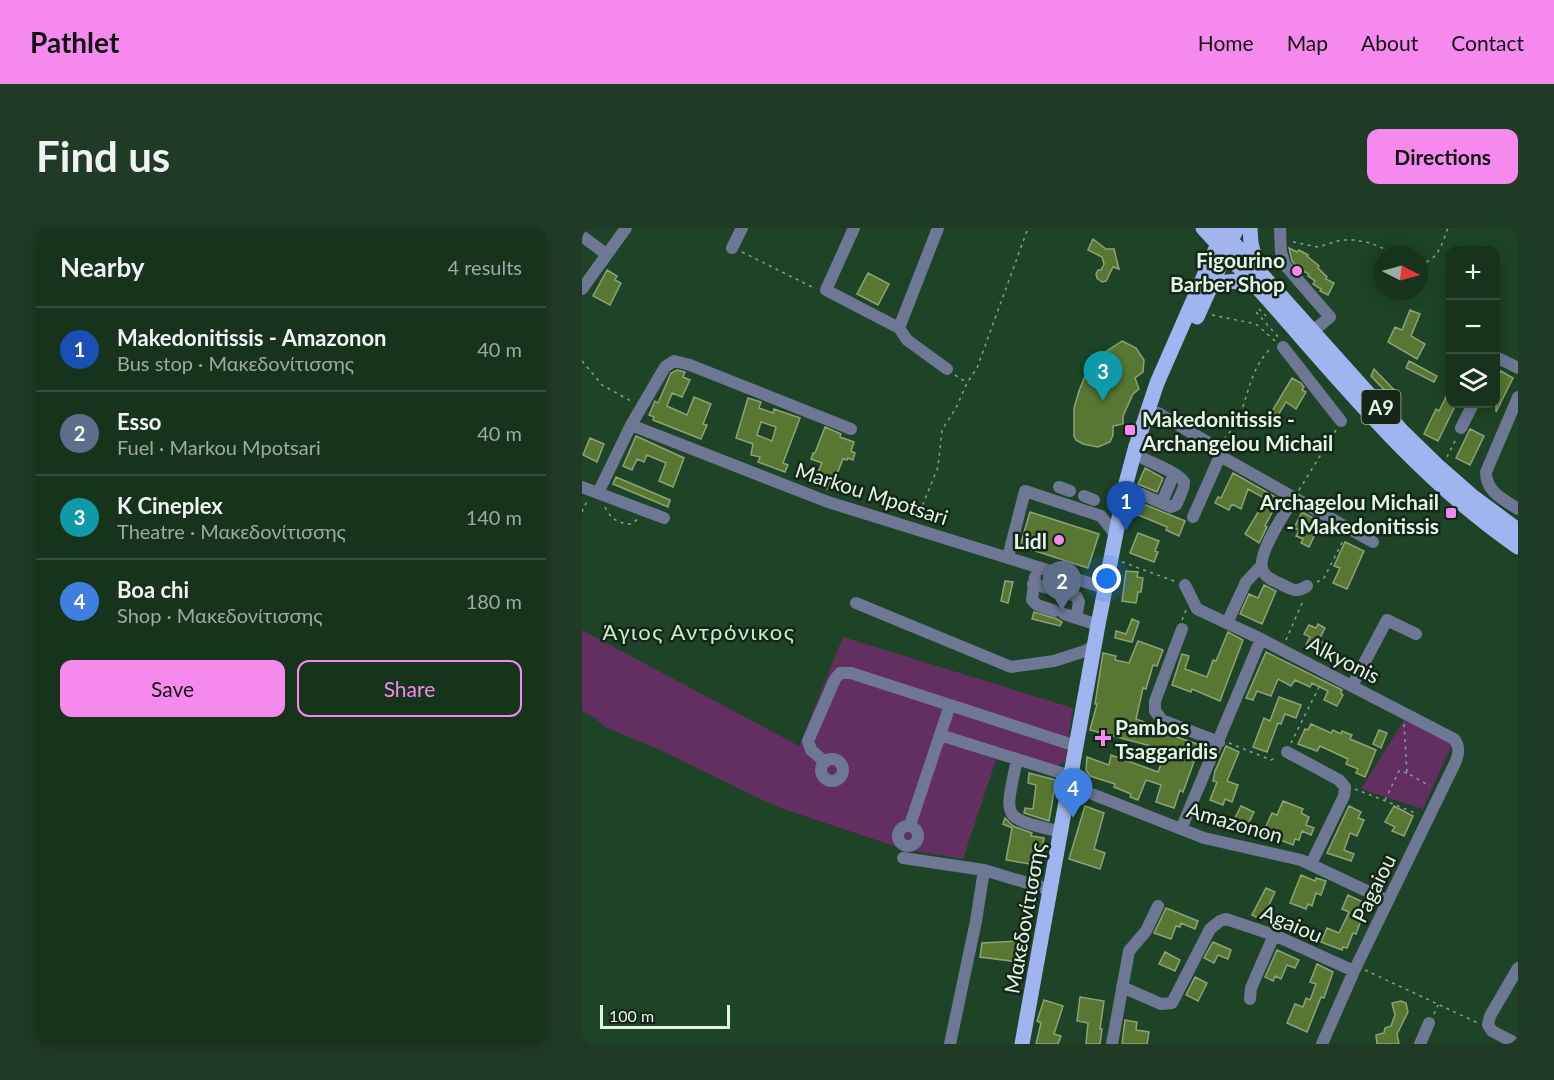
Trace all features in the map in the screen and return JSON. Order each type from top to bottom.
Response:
[{"type":"main road","name":"A9","points":[[1203,228],[1226,236],[1401,430],[1472,496],[1518,531]]},
{"type":"main road","points":[[1250,228],[1251,243],[1258,269]]},
{"type":"main road","name":"A9","points":[[1226,236],[1257,287],[1322,363],[1408,456],[1467,509],[1518,547]]},
{"type":"main road","name":"Μακεδονίτισσης","points":[[1148,413],[1158,398],[1212,288],[1226,236]]},
{"type":"main road","name":"Μακεδονίτισσης","points":[[1022,1044],[1110,558],[1125,487],[1157,383],[1226,236]]},
{"type":"main road","points":[[1212,288],[1231,280],[1257,287]]},
{"type":"street","points":[[582,289],[626,228]]},
{"type":"street","points":[[732,248],[742,228]]},
{"type":"street","points":[[854,228],[826,290],[899,328],[907,340],[947,369]]},
{"type":"street","points":[[899,328],[938,228]]},
{"type":"street","points":[[1280,234],[1285,265],[1330,317],[1313,331]]},
{"type":"street","points":[[582,236],[606,254]]},
{"type":"street","points":[[1282,342],[1341,421]]},
{"type":"street","points":[[1500,359],[1518,368]]},
{"type":"street","points":[[664,518],[591,490],[665,367],[674,361],[690,365],[851,429]]},
{"type":"street","points":[[1518,398],[1485,472],[1492,490],[1518,509]]},
{"type":"street","points":[[1461,428],[1471,408]]},
{"type":"street","points":[[1148,413],[1158,413],[1219,449],[1221,456],[1193,517]]},
{"type":"street","name":"Markou Mpotsari","points":[[631,425],[828,502],[1105,588]]},
{"type":"street","points":[[1125,487],[1162,502],[1174,474],[1134,454]]},
{"type":"street","points":[[1221,456],[1373,542]]},
{"type":"street","points":[[1008,557],[1025,491],[1101,516],[1119,511]]},
{"type":"street","points":[[1227,623],[1246,582],[1261,566],[1263,554],[1294,498]]},
{"type":"street","points":[[1101,516],[1115,534]]},
{"type":"street","points":[[1261,566],[1267,578],[1294,591],[1300,591],[1307,586]]},
{"type":"street","points":[[1038,567],[1031,597],[1033,602],[1098,625]]},
{"type":"street","points":[[1048,588],[1052,572]]},
{"type":"street","points":[[1034,584],[1076,596],[1079,602],[1065,614]]},
{"type":"street","points":[[1185,585],[1193,604]]},
{"type":"street","points":[[856,603],[1011,667],[1054,662],[1094,646]]},
{"type":"street","name":"Alkyonis","points":[[1193,604],[1204,612],[1454,739],[1459,749]]},
{"type":"street","points":[[1352,686],[1387,620],[1416,634]]},
{"type":"street","points":[[1182,629],[1155,701],[1155,711],[1162,720],[1219,741]]},
{"type":"street","points":[[1181,829],[1261,639]]},
{"type":"street","points":[[825,762],[811,750],[809,738],[835,679],[840,673],[851,673],[1076,746]]},
{"type":"street","points":[[910,825],[950,705]]},
{"type":"street","name":"Amazonon","points":[[940,735],[1017,759],[1181,829],[1224,844],[1301,860],[1388,901]]},
{"type":"street","name":"Pagaiou","points":[[1322,1044],[1355,969],[1456,761],[1459,749]]},
{"type":"street","points":[[1287,752],[1339,780],[1346,787],[1344,796],[1311,864]]},
{"type":"street","points":[[1017,759],[1009,800],[1012,817],[1061,832]]},
{"type":"street","points":[[903,858],[984,870],[1051,890]]},
{"type":"street","points":[[950,1044],[976,921],[984,870]]},
{"type":"street","points":[[1112,1044],[1129,951],[1146,931],[1158,906]]},
{"type":"street","name":"Agaiou","points":[[1122,987],[1161,1004],[1170,1004],[1210,929],[1215,924],[1226,920],[1274,935],[1355,969]]},
{"type":"street","points":[[1250,999],[1251,988],[1274,935]]},
{"type":"street","points":[[1517,1044],[1492,1031],[1488,1025],[1490,1016],[1518,968]]},
{"type":"street","points":[[1420,1044],[1429,1023]]},
{"type":"path","points":[[914,528],[938,467],[942,430],[957,408],[967,383],[977,368],[1028,228]]},
{"type":"path","points":[[1428,262],[1435,258],[1448,228]]},
{"type":"path","points":[[1280,234],[1318,247],[1341,240],[1354,240],[1378,246]]},
{"type":"path","points":[[732,248],[814,289],[826,290]]},
{"type":"path","points":[[1259,309],[1269,319]]},
{"type":"path","points":[[1200,312],[1256,324],[1282,342]]},
{"type":"path","points":[[1256,312],[1282,342]]},
{"type":"path","points":[[1221,456],[1220,448],[1240,416],[1248,387],[1260,359],[1271,348],[1282,342]]},
{"type":"path","points":[[582,361],[602,385],[641,408]]},
{"type":"path","points":[[947,369],[967,383]]},
{"type":"path","points":[[1294,498],[1341,421]]},
{"type":"path","points":[[1441,469],[1461,428]]},
{"type":"path","points":[[591,490],[611,518],[620,523],[631,524],[638,520],[640,509]]},
{"type":"path","points":[[582,512],[591,490]]},
{"type":"path","points":[[1282,650],[1307,586],[1324,578],[1349,528]]},
{"type":"path","points":[[1110,558],[1185,585]]},
{"type":"path","points":[[1182,629],[1182,621],[1188,607],[1193,604]]},
{"type":"path","points":[[1219,741],[1271,760],[1287,752],[1326,672]]},
{"type":"path","points":[[1401,711],[1404,720],[1407,773]]},
{"type":"path","points":[[1384,801],[1399,771],[1441,791]]},
{"type":"path","points":[[1346,787],[1428,818]]},
{"type":"path","points":[[1355,969],[1473,1021]]},
{"type":"shaded area","points":[[582,630],[799,746],[843,637],[1073,708],[1065,761],[1058,766],[999,751],[963,859],[903,849],[775,806],[656,748],[605,727],[594,717],[582,711]]},
{"type":"shaded area","points":[[1404,720],[1452,744],[1423,809],[1361,789]]},
{"type":"building","points":[[1093,239],[1106,249],[1114,249],[1119,269],[1113,267],[1106,281],[1102,282],[1096,274],[1104,264],[1102,257],[1088,250]]},
{"type":"building","points":[[1289,248],[1308,255],[1319,266],[1318,268],[1327,277],[1326,279],[1334,283],[1328,295],[1320,291],[1321,289],[1313,284],[1315,281],[1308,276],[1309,274],[1299,269],[1292,261]]},
{"type":"building","points":[[607,270],[617,276],[615,280],[621,283],[610,305],[593,296]]},
{"type":"building","points":[[868,273],[889,284],[878,305],[857,294]]},
{"type":"building","points":[[1410,310],[1420,314],[1411,336],[1425,344],[1417,359],[1388,342],[1395,327],[1402,330]]},
{"type":"building","points":[[1122,341],[1136,348],[1144,360],[1143,372],[1135,378],[1139,389],[1133,394],[1123,416],[1123,424],[1113,426],[1110,442],[1098,447],[1083,444],[1074,436],[1074,408],[1079,391],[1085,376],[1096,362]]},
{"type":"building","points":[[1409,361],[1437,376],[1434,382],[1406,368]]},
{"type":"building","points":[[1374,369],[1399,395],[1394,400],[1371,376]]},
{"type":"building","points":[[677,370],[685,372],[683,377],[690,380],[682,397],[672,393],[667,406],[687,415],[694,397],[711,404],[703,424],[707,425],[701,439],[653,420],[654,417],[649,415],[655,401],[658,403],[671,373]]},
{"type":"building","points":[[1501,371],[1513,378],[1500,404]]},
{"type":"building","points":[[1292,378],[1301,383],[1304,387],[1302,390],[1306,392],[1296,409],[1286,402],[1275,420],[1269,416]]},
{"type":"building","points":[[1446,397],[1446,408],[1454,408],[1438,441],[1424,434],[1436,409],[1439,411]]},
{"type":"building","points":[[748,398],[761,402],[759,408],[773,413],[774,409],[800,418],[783,463],[788,465],[785,472],[758,462],[760,457],[751,455],[753,444],[736,438]],"holes":[[[761,422],[776,427],[772,441],[757,435]]]},
{"type":"building","points":[[825,427],[841,434],[840,437],[854,442],[851,451],[855,453],[853,460],[843,459],[833,484],[830,482],[827,489],[813,483],[822,463],[811,459]]},
{"type":"building","points":[[1470,429],[1484,436],[1470,465],[1456,458]]},
{"type":"building","points":[[636,436],[684,458],[673,487],[659,481],[666,463],[647,455],[644,462],[637,459],[632,470],[623,466]]},
{"type":"building","points":[[590,438],[604,444],[597,462],[583,455]]},
{"type":"building","points":[[1145,468],[1163,478],[1157,492],[1138,484]]},
{"type":"building","points":[[1233,473],[1279,499],[1259,543],[1245,534],[1266,499],[1248,489],[1241,509],[1232,504],[1229,510],[1215,503],[1218,497],[1221,498]]},
{"type":"building","points":[[616,477],[670,500],[668,507],[613,484]]},
{"type":"building","points":[[1141,503],[1185,521],[1179,536],[1166,530],[1167,527],[1136,514]]},
{"type":"building","name":"Lidl","points":[[1030,512],[1099,534],[1088,568],[1020,546]]},
{"type":"building","points":[[1302,512],[1321,522],[1309,547],[1301,543],[1303,539],[1296,536],[1299,530],[1294,528]]},
{"type":"building","points":[[1138,533],[1159,541],[1154,562],[1130,553]]},
{"type":"building","points":[[1345,542],[1364,551],[1347,589],[1333,583],[1340,568],[1334,566]]},
{"type":"building","points":[[1126,571],[1138,572],[1137,577],[1143,578],[1141,592],[1138,592],[1136,603],[1122,601]]},
{"type":"building","points":[[1005,581],[1013,582],[1008,603],[1001,601]]},
{"type":"building","points":[[1264,585],[1276,591],[1262,624],[1240,614],[1249,594],[1258,598]]},
{"type":"building","points":[[1034,612],[1062,622],[1060,626],[1032,619]]},
{"type":"building","points":[[1132,619],[1139,622],[1132,642],[1115,638],[1116,631],[1126,634]]},
{"type":"building","points":[[1318,624],[1325,628],[1317,651],[1306,645],[1310,637],[1304,634],[1309,625],[1316,628]]},
{"type":"building","points":[[1228,632],[1243,640],[1220,701],[1192,689],[1191,692],[1172,685],[1182,654],[1189,656],[1185,669],[1207,677]]},
{"type":"building","points":[[1138,641],[1163,650],[1157,666],[1153,665],[1146,689],[1143,688],[1136,719],[1166,730],[1165,733],[1200,745],[1183,792],[1180,790],[1174,808],[1156,802],[1161,785],[1146,780],[1138,800],[1130,797],[1131,794],[1114,787],[1115,784],[1090,776],[1086,770],[1087,757],[1109,765],[1111,755],[1158,772],[1163,759],[1153,756],[1155,747],[1090,730],[1097,704],[1095,704],[1103,653],[1116,656],[1115,660],[1129,663]]},
{"type":"building","points":[[1266,652],[1342,690],[1343,695],[1337,706],[1324,700],[1328,691],[1312,683],[1310,687],[1295,680],[1291,686],[1278,679],[1271,696],[1257,691],[1253,700],[1246,698]]},
{"type":"building","points":[[1279,697],[1301,705],[1296,718],[1285,714],[1281,724],[1278,723],[1267,752],[1253,747],[1264,718],[1270,721]]},
{"type":"building","points":[[1311,724],[1331,733],[1333,730],[1341,734],[1342,731],[1352,735],[1350,739],[1376,750],[1365,777],[1356,773],[1358,769],[1346,764],[1348,759],[1320,746],[1317,751],[1298,744],[1305,729],[1308,730]]},
{"type":"building","points":[[1379,730],[1387,733],[1381,748],[1373,744]]},
{"type":"building","points":[[1226,746],[1239,752],[1227,781],[1238,785],[1232,802],[1225,799],[1223,805],[1210,800],[1217,782],[1213,781],[1215,771]]},
{"type":"building","points":[[1029,773],[1056,780],[1049,821],[1024,813],[1025,808],[1033,809],[1036,785],[1028,783]]},
{"type":"building","points":[[1283,801],[1303,809],[1301,813],[1309,817],[1306,825],[1314,828],[1311,835],[1302,831],[1299,840],[1295,839],[1293,845],[1263,833],[1272,813],[1277,815]]},
{"type":"building","points":[[1085,806],[1104,813],[1094,849],[1105,853],[1100,869],[1069,859]]},
{"type":"building","points":[[1241,806],[1254,812],[1243,834],[1237,831],[1240,825],[1233,822]]},
{"type":"building","points":[[1349,806],[1361,812],[1358,818],[1364,820],[1357,836],[1350,833],[1344,850],[1354,854],[1351,861],[1327,853]]},
{"type":"building","points":[[1394,806],[1413,816],[1404,836],[1392,831],[1395,827],[1385,822]]},
{"type":"building","points":[[1005,818],[1013,826],[1032,833],[1031,836],[1044,838],[1041,856],[1037,855],[1036,865],[1006,860],[1012,828],[1003,824]]},
{"type":"building","points":[[1301,875],[1315,881],[1316,878],[1326,881],[1321,895],[1316,893],[1312,906],[1308,904],[1306,909],[1290,903]]},
{"type":"building","points":[[1266,888],[1275,892],[1262,920],[1252,915]]},
{"type":"building","points":[[1348,895],[1367,904],[1356,934],[1353,933],[1347,948],[1343,947],[1342,950],[1321,942],[1327,928],[1339,933],[1349,912],[1342,909]]},
{"type":"building","points":[[1166,908],[1198,921],[1195,929],[1181,923],[1180,927],[1176,926],[1171,939],[1154,933]]},
{"type":"building","points":[[1020,941],[1019,962],[980,957],[982,943]]},
{"type":"building","points":[[1213,942],[1231,950],[1228,959],[1218,955],[1214,963],[1204,958]]},
{"type":"building","points":[[1277,950],[1299,960],[1295,968],[1287,965],[1281,979],[1275,976],[1273,981],[1265,977]]},
{"type":"building","points":[[1165,952],[1180,960],[1175,971],[1159,964]]},
{"type":"building","points":[[1317,964],[1333,972],[1324,998],[1321,997],[1307,1032],[1287,1023],[1295,1004],[1303,1007],[1306,998],[1310,1000],[1316,984],[1310,982]]},
{"type":"building","points":[[1195,977],[1207,983],[1198,1001],[1186,995]]},
{"type":"building","points":[[1080,997],[1104,1001],[1100,1044],[1086,1044],[1088,1023],[1077,1021]]},
{"type":"building","points":[[1044,1000],[1063,1006],[1054,1034],[1061,1036],[1058,1044],[1036,1044],[1041,1023],[1037,1021]]},
{"type":"building","points":[[1401,1001],[1406,1003],[1408,1012],[1397,1034],[1399,1044],[1377,1044],[1376,1035],[1384,1033],[1385,1028],[1391,1026],[1395,1015],[1392,1003]]},
{"type":"building","points":[[1125,1020],[1137,1022],[1136,1030],[1149,1032],[1147,1044],[1122,1044]]},
{"type":"place","name":"Figourino Barber Shop","points":[[1297,271]]},
{"type":"place","name":"K Cineplex","points":[[1103,401]]},
{"type":"place","name":"Makedonitissis - Archangelou Michail","points":[[1130,430]]},
{"type":"place","name":"Archagelou Michail - Makedonitissis","points":[[1451,513]]},
{"type":"place","name":"Makedonitissis - Amazonon","points":[[1126,531]]},
{"type":"place","name":"Lidl","points":[[1059,540]]},
{"type":"place","name":"Esso","points":[[1062,611]]},
{"type":"place","name":"Pambos Tsaggaridis","points":[[1103,738]]},
{"type":"place","name":"Boa chi","points":[[1073,818]]},
{"type":"district","name":"Άγιος Αντρόνικος","points":[[699,631]]}]
